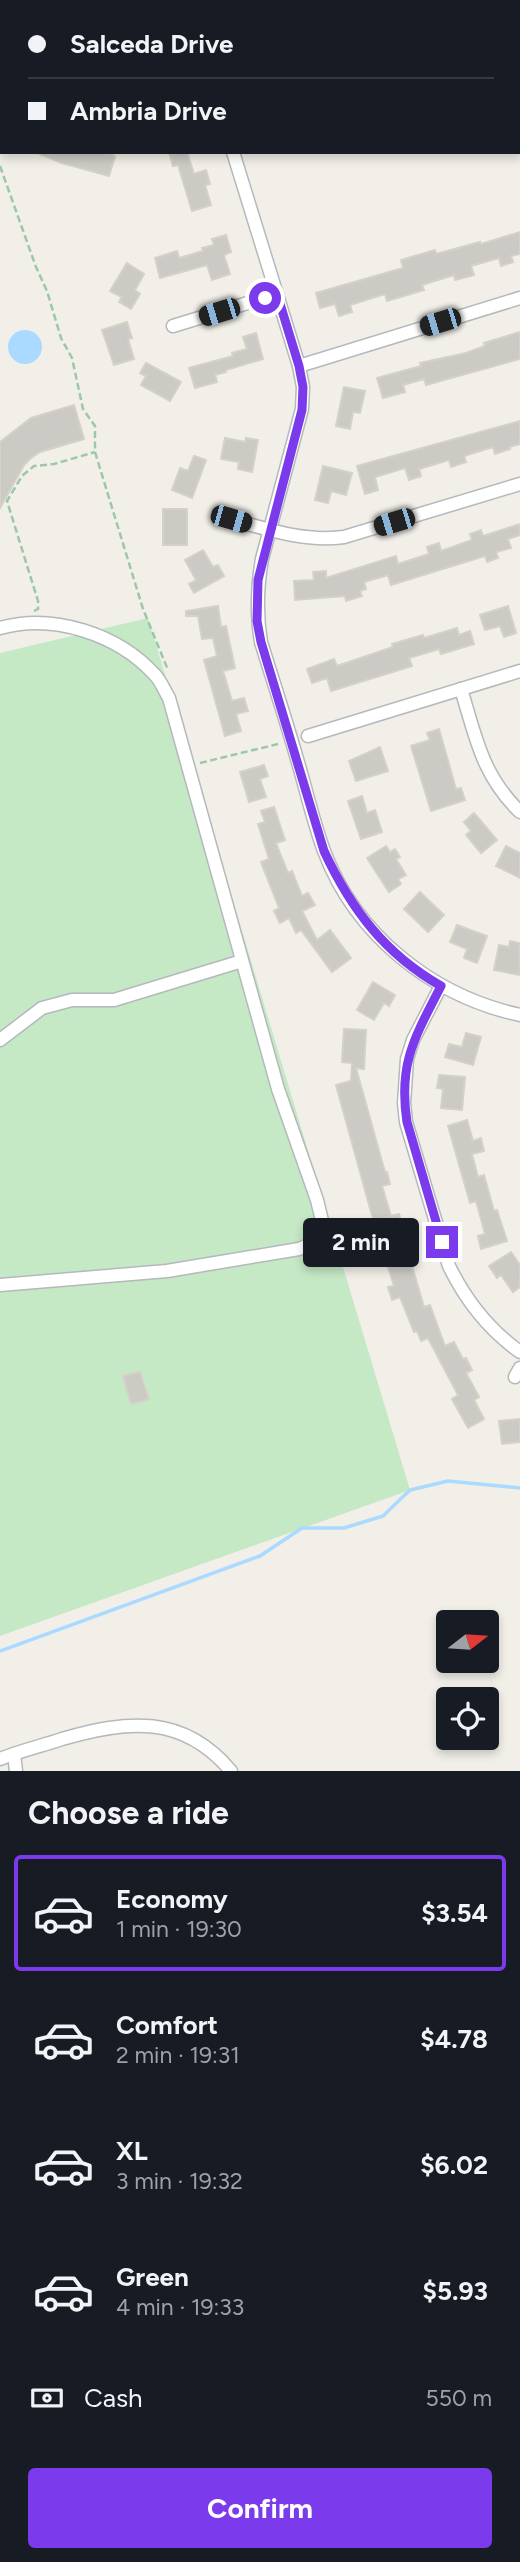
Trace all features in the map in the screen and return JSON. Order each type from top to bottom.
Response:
[{"type":"street","points":[[234,154],[299,366],[303,387],[302,410],[258,580],[257,621],[324,851],[349,900],[364,921],[406,962],[441,986],[472,1001],[520,1015]]},
{"type":"street","points":[[173,326],[277,294]]},
{"type":"street","points":[[299,366],[520,298]]},
{"type":"street","points":[[231,519],[310,539],[344,537],[520,484]]},
{"type":"street","points":[[0,628],[35,623],[71,627],[111,640],[156,676],[169,698],[278,1089],[317,1199],[326,1237],[299,1249],[167,1271],[0,1285]]},
{"type":"street","points":[[308,736],[520,671]]},
{"type":"street","points":[[461,689],[485,766],[495,785],[520,812]]},
{"type":"street","points":[[0,1040],[42,1008],[72,1000],[114,1000],[242,961]]},
{"type":"street","points":[[441,986],[413,1040],[407,1059],[404,1081],[407,1122],[449,1266],[460,1288],[485,1322],[520,1352]]},
{"type":"street","points":[[0,1759],[102,1728],[152,1726],[194,1738],[222,1760],[231,1771]]},
{"type":"street","points":[[14,1754],[16,1771]]},
{"type":"path","points":[[0,166],[47,291],[61,338],[72,358],[83,409],[96,426],[95,452],[143,609],[172,680]]},
{"type":"path","points":[[24,611],[38,609],[38,601],[7,501],[22,475],[34,466],[54,464],[95,452]]},
{"type":"path","points":[[188,766],[278,744]]},
{"type":"green space","points":[[148,618],[410,1490],[0,1636],[0,653]]},
{"type":"water","points":[[25,330],[37,335],[42,347],[37,359],[25,364],[13,359],[8,347],[13,335]]},
{"type":"building","points":[[40,154],[115,156],[109,176]]},
{"type":"building","points":[[170,154],[188,154],[194,174],[206,170],[210,184],[205,185],[211,205],[192,211],[178,165],[173,166]]},
{"type":"building","points":[[520,232],[520,254],[511,256],[513,262],[501,266],[499,258],[471,266],[474,275],[455,280],[454,275],[422,285],[424,290],[387,301],[385,294],[350,305],[352,312],[339,316],[335,304],[320,308],[316,293],[403,268],[401,260],[435,250],[436,254],[480,242],[481,244]]},
{"type":"building","points":[[226,235],[231,252],[224,255],[230,274],[212,280],[207,265],[160,278],[155,258],[177,251],[179,258],[203,251],[202,248],[214,245],[212,239]]},
{"type":"building","points":[[127,263],[144,274],[135,290],[140,294],[131,309],[119,302],[122,297],[110,291]]},
{"type":"building","points":[[127,322],[132,338],[128,339],[134,359],[114,365],[102,330]]},
{"type":"building","points":[[520,332],[520,359],[426,385],[424,379],[403,385],[405,392],[383,398],[377,378],[421,366],[420,363],[466,353],[485,346],[484,343]]},
{"type":"building","points":[[256,333],[263,359],[226,370],[215,375],[217,382],[195,388],[189,368],[233,356],[232,353],[247,349],[243,337]]},
{"type":"building","points":[[146,363],[181,382],[170,401],[141,385],[146,376],[140,373]]},
{"type":"building","points":[[344,387],[365,391],[360,413],[353,412],[350,429],[336,426]]},
{"type":"building","points":[[74,405],[84,439],[40,452],[31,458],[24,465],[0,508],[0,442],[31,418]]},
{"type":"building","points":[[520,421],[520,444],[509,447],[510,449],[495,454],[493,447],[464,456],[466,462],[451,467],[449,460],[419,469],[421,476],[409,480],[405,468],[375,477],[378,490],[365,494],[357,466]]},
{"type":"building","points":[[225,438],[245,442],[246,438],[258,440],[252,472],[238,469],[239,462],[221,459]]},
{"type":"building","points":[[194,456],[206,460],[192,498],[172,490],[180,468],[188,471]]},
{"type":"building","points":[[323,466],[352,473],[346,495],[331,491],[328,503],[315,500]]},
{"type":"building","points":[[163,509],[187,509],[187,545],[163,545]]},
{"type":"building","points":[[520,524],[520,535],[508,539],[511,548],[496,552],[498,558],[487,562],[485,556],[391,585],[388,575],[364,582],[366,589],[360,591],[362,596],[346,601],[345,596],[295,600],[294,581],[314,580],[313,572],[326,571],[326,578],[396,556],[398,564],[429,554],[427,547],[439,543],[441,551],[472,540],[470,534],[481,530],[483,536]]},
{"type":"building","points":[[203,550],[213,567],[218,565],[224,576],[194,593],[189,584],[196,580],[185,560]]},
{"type":"building","points":[[218,606],[221,627],[226,626],[235,668],[223,671],[232,701],[244,698],[248,711],[236,714],[241,731],[225,736],[204,660],[217,656],[213,638],[202,639],[198,616],[186,616],[186,611]]},
{"type":"building","points":[[508,606],[516,633],[504,637],[500,626],[485,630],[480,615]]},
{"type":"building","points":[[457,628],[459,635],[470,631],[474,644],[441,654],[439,649],[409,658],[412,666],[331,691],[327,678],[312,683],[307,669],[334,659],[337,666],[393,647],[392,644]]},
{"type":"building","points":[[439,729],[456,789],[461,788],[465,800],[431,811],[411,746],[430,740],[427,733]]},
{"type":"building","points":[[380,747],[388,771],[356,781],[349,761]]},
{"type":"building","points":[[264,765],[268,776],[260,779],[266,797],[249,802],[240,772]]},
{"type":"building","points":[[362,796],[367,813],[375,810],[382,832],[361,839],[348,801]]},
{"type":"building","points":[[274,807],[285,840],[276,843],[288,873],[292,871],[302,896],[308,893],[315,905],[302,911],[317,940],[330,930],[351,958],[332,972],[301,930],[296,933],[289,918],[280,923],[274,911],[279,908],[261,862],[269,859],[258,824],[265,822],[261,811]]},
{"type":"building","points":[[474,813],[497,840],[481,853],[466,835],[471,831],[464,822]]},
{"type":"building","points":[[386,846],[390,852],[395,849],[400,857],[396,859],[406,875],[398,879],[401,884],[389,892],[367,858]]},
{"type":"building","points":[[506,846],[520,853],[520,878],[496,866]]},
{"type":"building","points":[[420,892],[444,915],[428,932],[404,909]]},
{"type":"building","points":[[457,925],[487,936],[477,963],[464,958],[467,949],[450,942]]},
{"type":"building","points":[[510,941],[519,943],[520,975],[494,970],[499,945],[509,947]]},
{"type":"building","points":[[373,982],[395,995],[389,1006],[384,1003],[374,1020],[357,1010]]},
{"type":"building","points":[[344,1029],[366,1030],[364,1069],[356,1068],[390,1184],[382,1186],[391,1216],[399,1214],[403,1228],[399,1229],[424,1307],[430,1305],[445,1346],[454,1342],[472,1370],[466,1373],[479,1397],[474,1400],[484,1419],[468,1428],[452,1399],[458,1395],[428,1338],[421,1341],[417,1331],[414,1332],[400,1297],[392,1300],[388,1287],[394,1286],[336,1085],[351,1081],[352,1063],[342,1062]]},
{"type":"building","points":[[466,1033],[481,1037],[473,1065],[445,1057],[449,1044],[462,1047]]},
{"type":"building","points":[[439,1075],[465,1077],[462,1110],[441,1108],[443,1089],[437,1088]]},
{"type":"building","points":[[467,1120],[473,1141],[481,1138],[484,1151],[472,1154],[478,1177],[484,1175],[494,1211],[497,1210],[507,1241],[481,1249],[478,1236],[485,1234],[476,1201],[470,1203],[448,1126]]},
{"type":"building","points":[[511,1252],[520,1265],[520,1287],[513,1292],[501,1275],[497,1278],[489,1266]]},
{"type":"building","points":[[140,1372],[149,1399],[131,1404],[123,1376]]},
{"type":"building","points":[[520,1419],[520,1442],[502,1444],[499,1421]]},
{"type":"waterway","points":[[0,1651],[260,1556],[302,1528],[344,1528],[383,1516],[410,1490],[448,1481],[520,1488]]},
{"type":"route","points":[[265,298],[277,294],[303,387],[302,410],[262,559],[258,580],[257,621],[324,851],[338,880],[364,921],[381,939],[425,977],[441,986],[413,1040],[407,1059],[404,1102],[407,1122],[442,1242]]}]
